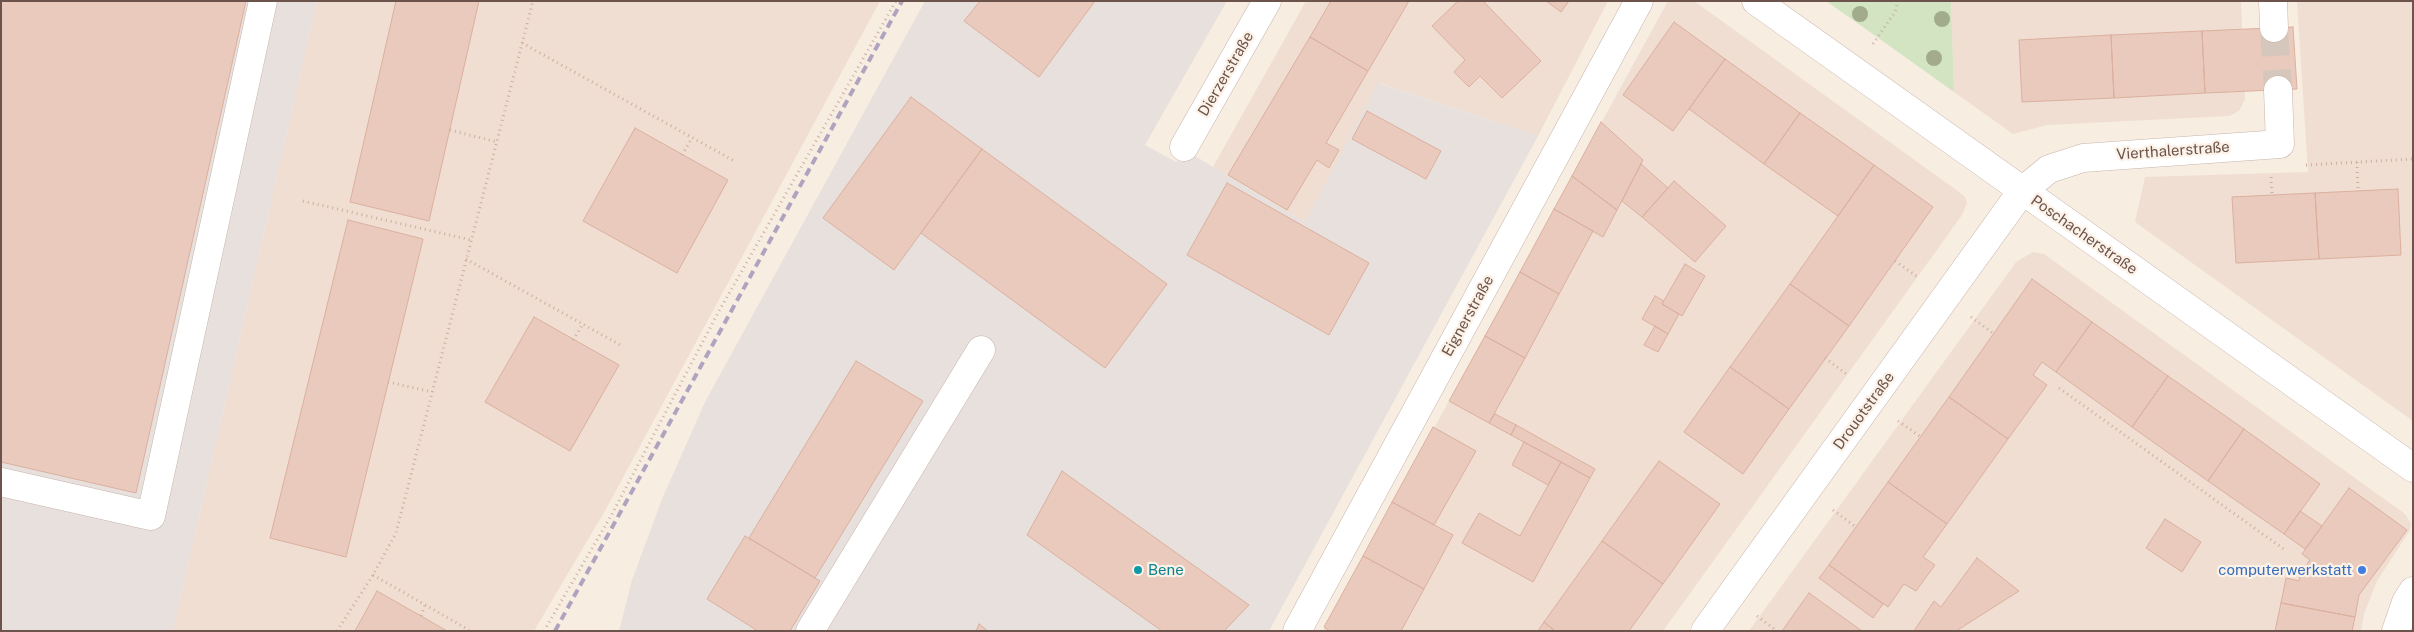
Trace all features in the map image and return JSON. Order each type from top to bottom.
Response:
[{"type":"street","points":[[1,482],[151,516],[264,1]]},
{"type":"street","name":"Dierzerstraße","points":[[1184,147],[1267,1]]},
{"type":"street","name":"Eignerstraße","points":[[1298,631],[1639,1]]},
{"type":"street","name":"Poschacherstraße","points":[[1756,1],[2413,468]]},
{"type":"street","points":[[2273,1],[2274,28]]},
{"type":"street","name":"Vierthalerstraße","points":[[2022,191],[2049,169],[2083,158],[2280,144],[2278,90]]},
{"type":"street","name":"Drouotstraße","points":[[1705,631],[2022,191]]},
{"type":"street","points":[[810,631],[981,350]]},
{"type":"street","points":[[2396,631],[2406,602],[2413,591]]},
{"type":"path","points":[[337,631],[373,575],[396,533],[533,1]]},
{"type":"path","points":[[544,631],[612,514],[720,311],[896,1]]},
{"type":"path","points":[[1872,44],[1895,12],[1898,1]]},
{"type":"path","points":[[522,43],[736,162]]},
{"type":"path","points":[[450,130],[497,142]]},
{"type":"path","points":[[682,155],[692,138]]},
{"type":"path","points":[[2300,165],[2413,160]]},
{"type":"path","points":[[2357,162],[2358,191]]},
{"type":"path","points":[[2271,176],[2272,195]]},
{"type":"path","points":[[303,201],[471,240]]},
{"type":"path","points":[[466,259],[622,346]]},
{"type":"path","points":[[1895,261],[1923,281]]},
{"type":"path","points":[[1970,317],[1994,334]]},
{"type":"path","points":[[573,340],[583,324]]},
{"type":"path","points":[[1825,358],[1852,378]]},
{"type":"path","points":[[388,382],[432,392]]},
{"type":"path","points":[[2060,388],[2285,550]]},
{"type":"path","points":[[1895,419],[1920,437]]},
{"type":"path","points":[[1831,508],[1856,527]]},
{"type":"path","points":[[373,575],[469,630]]},
{"type":"path","points":[[420,616],[425,605]]},
{"type":"path","points":[[1754,614],[1777,631]]},
{"type":"shaded area","points":[[1,1],[317,1],[173,631],[1,631]]},
{"type":"shaded area","points":[[317,1],[880,1],[606,509],[534,631],[173,631]]},
{"type":"shaded area","points":[[925,1],[1227,1],[1145,145],[1176,162],[1185,150],[1305,222],[1378,83],[1538,136],[1269,631],[619,631],[632,580],[662,499],[705,402]]},
{"type":"shaded area","points":[[1306,1],[1608,1],[1538,136],[1379,83],[1305,222],[1213,167]]},
{"type":"shaded area","points":[[1668,1],[1694,1],[1959,192],[1965,197],[1967,203],[1962,215],[1663,631],[1323,631]]},
{"type":"shaded area","points":[[1951,1],[2241,1],[2245,99],[2239,111],[2229,116],[2047,125],[2013,134],[1954,92]]},
{"type":"shaded area","points":[[2297,1],[2413,1],[2413,421],[2135,222],[2145,177],[2308,172]]},
{"type":"shaded area","points":[[2033,252],[2044,254],[2405,514],[2411,523],[2410,530],[2377,581],[2364,614],[2361,631],[1749,631],[2016,262]]},
{"type":"green space","points":[[1826,1],[1951,1],[1954,92],[1877,37]]},
{"type":"building","points":[[1,1],[246,1],[136,493],[1,462]]},
{"type":"building","points":[[396,1],[479,1],[429,221],[350,202]]},
{"type":"building","points":[[980,1],[1095,1],[1039,77],[964,21]]},
{"type":"building","points":[[1331,1],[1409,1],[1368,71],[1310,37]]},
{"type":"building","points":[[1458,1],[1483,1],[1541,61],[1502,98],[1480,76],[1469,87],[1454,72],[1465,60],[1432,26]]},
{"type":"building","points":[[1546,1],[1569,1],[1561,12]]},
{"type":"building","points":[[1674,22],[1725,59],[1673,131],[1623,95]]},
{"type":"building","points":[[2293,27],[2297,89],[2205,93],[2202,31]]},
{"type":"building","points":[[2202,31],[2205,93],[2114,98],[2111,35]]},
{"type":"building","points":[[2111,35],[2114,98],[2022,102],[2019,40]]},
{"type":"building","points":[[1310,37],[1368,71],[1326,143],[1339,150],[1329,168],[1317,160],[1287,210],[1228,175]]},
{"type":"building","points":[[1725,59],[1800,113],[1764,164],[1689,109]]},
{"type":"building","points":[[911,97],[982,149],[894,270],[823,218]]},
{"type":"building","points":[[1367,111],[1441,151],[1426,179],[1352,139]]},
{"type":"building","points":[[1800,113],[1874,165],[1838,216],[1764,164]]},
{"type":"building","points":[[1601,122],[1643,160],[1617,210],[1572,176]]},
{"type":"building","points":[[635,128],[728,180],[677,273],[583,221]]},
{"type":"building","points":[[982,149],[1167,284],[1105,368],[921,233]]},
{"type":"building","points":[[1641,164],[1668,188],[1642,217],[1622,201]]},
{"type":"building","points":[[1874,165],[1933,207],[1849,326],[1790,284]]},
{"type":"building","points":[[1572,176],[1617,210],[1603,237],[1554,209]]},
{"type":"building","points":[[1674,181],[1726,226],[1695,262],[1642,217]]},
{"type":"building","points":[[1227,183],[1369,263],[1329,335],[1187,255]]},
{"type":"building","points":[[2398,189],[2401,255],[2319,259],[2315,193]]},
{"type":"building","points":[[2315,193],[2319,259],[2236,263],[2232,197]]},
{"type":"building","points":[[1554,209],[1593,231],[1559,294],[1520,272]]},
{"type":"building","points":[[348,220],[423,239],[346,557],[270,538]]},
{"type":"building","points":[[1685,264],[1705,276],[1682,316],[1662,304]]},
{"type":"building","points":[[1520,272],[1559,294],[1525,358],[1485,336]]},
{"type":"building","points":[[2032,279],[2092,322],[2056,372],[2042,362],[2033,375],[2047,385],[2008,439],[1949,397]]},
{"type":"building","points":[[1790,284],[1849,326],[1789,409],[1730,367]]},
{"type":"building","points":[[1655,296],[1664,301],[1662,304],[1679,314],[1668,334],[1642,319]]},
{"type":"building","points":[[534,317],[619,365],[570,451],[485,402]]},
{"type":"building","points":[[2092,322],[2168,376],[2132,427],[2056,372]]},
{"type":"building","points":[[1655,326],[1668,334],[1658,352],[1644,345]]},
{"type":"building","points":[[1485,336],[1525,358],[1489,423],[1449,401]]},
{"type":"building","points":[[856,361],[923,401],[815,578],[749,538]]},
{"type":"building","points":[[1730,367],[1789,409],[1743,474],[1684,432]]},
{"type":"building","points":[[2168,376],[2244,429],[2208,481],[2132,427]]},
{"type":"building","points":[[1949,397],[2008,439],[1947,524],[1888,482]]},
{"type":"building","points":[[1495,414],[1516,425],[1511,435],[1489,423]]},
{"type":"building","points":[[1516,425],[1595,469],[1590,478],[1511,435]]},
{"type":"building","points":[[1433,427],[1476,451],[1434,525],[1392,502]]},
{"type":"building","points":[[2244,429],[2320,484],[2284,534],[2208,481]]},
{"type":"building","points":[[1524,442],[1561,462],[1548,485],[1512,465]]},
{"type":"building","points":[[1659,461],[1720,504],[1663,584],[1602,541]]},
{"type":"building","points":[[1561,462],[1590,478],[1533,582],[1462,543],[1479,513],[1520,536]]},
{"type":"building","name":"Bene","points":[[1062,471],[1249,605],[1224,631],[1162,631],[1027,535]]},
{"type":"building","points":[[1888,482],[1947,524],[1923,557],[1935,565],[1916,591],[1904,584],[1888,607],[1829,565]]},
{"type":"building","points":[[2349,488],[2407,530],[2359,595],[2355,617],[2281,603],[2286,578],[2299,581],[2301,572],[2310,560],[2302,554]]},
{"type":"building","points":[[1392,502],[1453,535],[1424,589],[1363,556]]},
{"type":"building","points":[[2300,511],[2322,526],[2305,549],[2284,534]]},
{"type":"building","points":[[2165,519],[2201,542],[2182,572],[2146,548]]},
{"type":"building","points":[[745,536],[820,581],[790,631],[758,631],[707,599]]},
{"type":"building","points":[[1602,541],[1663,584],[1629,631],[1555,631],[1544,622]]},
{"type":"building","points":[[1363,556],[1424,589],[1401,631],[1330,631],[1324,627]]},
{"type":"building","points":[[1977,558],[2019,591],[1956,631],[1914,631],[1934,601],[1941,607]]},
{"type":"building","points":[[1829,565],[1883,604],[1873,618],[1819,578]]},
{"type":"building","points":[[377,591],[421,616],[447,631],[355,631]]},
{"type":"building","points":[[1809,593],[1862,631],[1782,631]]},
{"type":"building","points":[[2281,603],[2355,617],[2352,631],[2275,631]]},
{"type":"building","points":[[1544,622],[1555,631],[1538,631]]},
{"type":"building","points":[[979,624],[988,631],[976,631]]},
{"type":"tunnel","points":[[2274,28],[2278,90]]},
{"type":"railway","points":[[555,631],[902,1]]},
{"type":"place","name":"Bene","points":[[1138,570]]},
{"type":"place","name":"computerwerkstatt","points":[[2362,570]]}]
